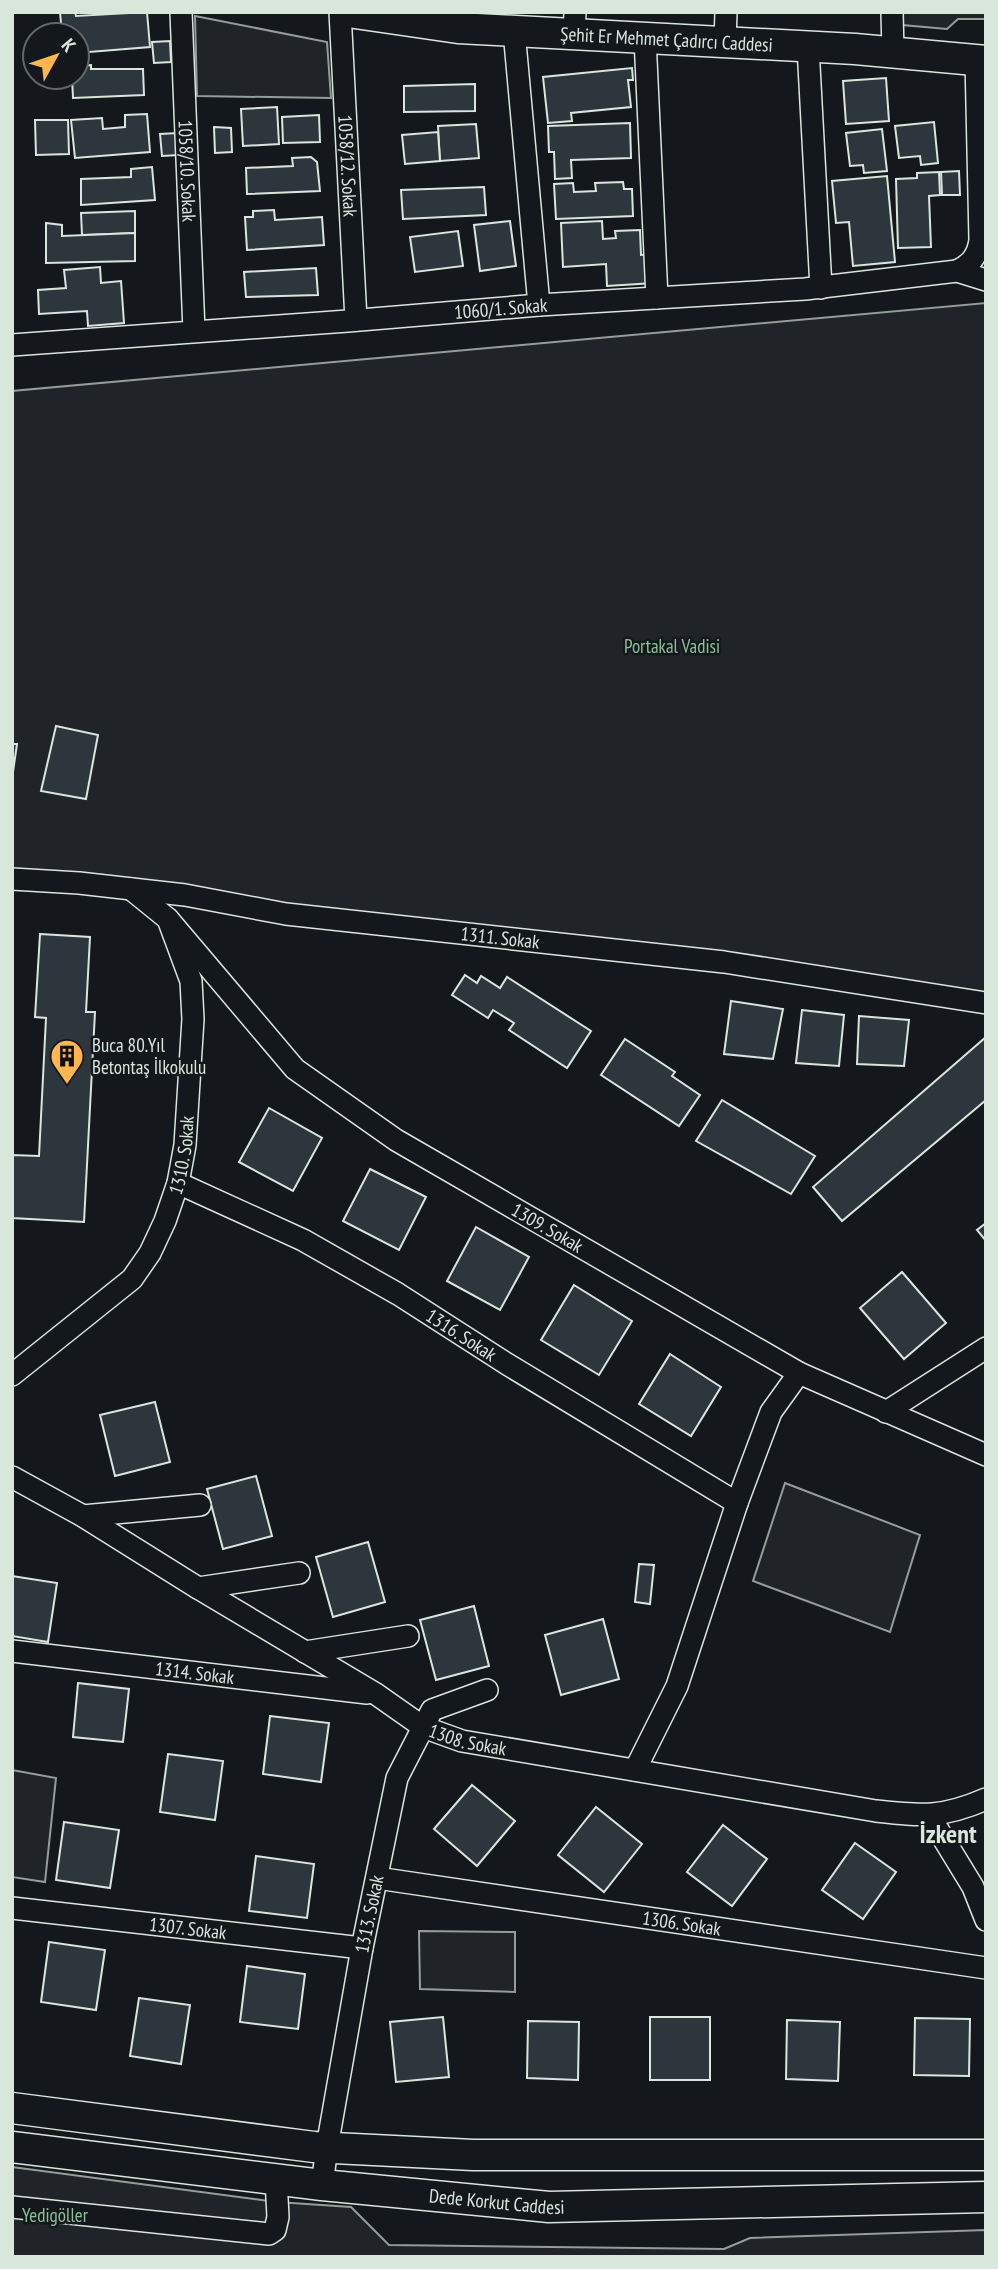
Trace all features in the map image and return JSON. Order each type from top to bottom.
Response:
[{"type":"main road","name":"Şehit Er Mehmet Çadırcı Caddesi","points":[[348,12],[422,18],[458,28],[514,31],[574,23],[645,38],[893,52],[981,60]]},
{"type":"main road","points":[[12,2108],[327,2147],[473,2155],[986,2155]]},
{"type":"main road","name":"Dede Korkut Caddesi","points":[[12,2147],[322,2185],[550,2207],[986,2197]]},
{"type":"street","name":"1058/10. Sokak","points":[[181,12],[194,331]]},
{"type":"street","name":"1058/12. Sokak","points":[[340,12],[356,320]]},
{"type":"street","points":[[725,42],[726,12]]},
{"type":"street","points":[[892,12],[893,52]]},
{"type":"street","points":[[514,31],[539,305]]},
{"type":"street","points":[[645,38],[657,298]]},
{"type":"street","points":[[808,47],[821,288]]},
{"type":"street","points":[[957,271],[972,261],[980,240],[981,60]]},
{"type":"street","name":"1060/1. Sokak","points":[[12,345],[539,305],[821,288],[957,271],[986,280]]},
{"type":"street","name":"1311. Sokak","points":[[12,879],[185,895],[286,914],[724,962],[986,1003]]},
{"type":"street","points":[[131,890],[168,919]]},
{"type":"street","name":"1310. Sokak","points":[[12,1376],[132,1279],[150,1253],[178,1183],[185,1145],[193,1019],[191,981],[168,919]]},
{"type":"street","name":"1309. Sokak","points":[[168,919],[295,1069],[396,1140],[799,1373],[986,1455]]},
{"type":"street","name":"1316. Sokak","points":[[178,1183],[303,1240],[408,1301],[737,1503]]},
{"type":"street","points":[[886,1412],[986,1348]]},
{"type":"street","points":[[635,1770],[677,1686],[737,1503],[771,1412],[799,1373]]},
{"type":"street","name":"1308. Sokak","points":[[12,1477],[83,1516],[376,1694],[423,1727],[462,1741],[876,1811],[929,1815],[957,1812],[986,1799]]},
{"type":"street","points":[[83,1516],[200,1505]]},
{"type":"street","points":[[198,1588],[299,1573]]},
{"type":"street","points":[[305,1652],[408,1636]]},
{"type":"street","name":"1314. Sokak","points":[[12,1651],[376,1694]]},
{"type":"street","name":"1313. Sokak","points":[[322,2185],[362,1948],[397,1778],[432,1710],[487,1690]]},
{"type":"street","points":[[929,1815],[977,1879],[986,1920]]},
{"type":"street","name":"1306. Sokak","points":[[377,1878],[986,1968]]},
{"type":"street","name":"1307. Sokak","points":[[12,1908],[362,1948]]},
{"type":"street","points":[[12,2207],[269,2234],[275,2230],[278,2217],[276,2179]]},
{"type":"green space","points":[[901,12],[986,12],[986,19],[958,19],[947,29],[902,25]]},
{"type":"green space","points":[[195,16],[327,42],[331,98],[197,96]]},
{"type":"green space","name":"Portakal Vadisi","points":[[986,303],[986,1000],[12,878],[12,391]]},
{"type":"green space","points":[[785,1483],[920,1535],[890,1632],[753,1581]]},
{"type":"green space","points":[[12,1770],[56,1778],[45,1882],[12,1877]]},
{"type":"green space","points":[[419,1931],[515,1932],[515,1992],[420,1989]]},
{"type":"green space","name":"Yedigöller","points":[[12,2167],[277,2202],[351,2207],[389,2245],[724,2249],[750,2238],[986,2230],[986,2257],[12,2257]]},
{"type":"building","points":[[60,12],[75,12],[76,16],[147,12],[150,47],[91,52],[91,21],[61,21]]},
{"type":"building","points":[[170,41],[171,62],[154,63],[152,42]]},
{"type":"building","points":[[632,68],[633,80],[628,80],[631,107],[571,113],[572,121],[548,123],[543,77]]},
{"type":"building","points":[[91,69],[143,69],[144,95],[73,98],[73,91],[91,91]]},
{"type":"building","points":[[886,78],[889,121],[846,124],[843,81]]},
{"type":"building","points":[[475,84],[475,111],[404,112],[404,86]]},
{"type":"building","points":[[277,107],[279,144],[243,146],[241,109]]},
{"type":"building","points":[[147,114],[150,152],[75,158],[71,120],[102,118],[103,129],[125,127],[125,115]]},
{"type":"building","points":[[319,115],[320,142],[283,143],[282,117]]},
{"type":"building","points":[[35,120],[68,120],[69,154],[36,155]]},
{"type":"building","points":[[934,122],[938,163],[921,165],[920,156],[899,158],[895,126]]},
{"type":"building","points":[[630,123],[631,158],[571,160],[572,178],[555,179],[554,152],[549,152],[548,126]]},
{"type":"building","points":[[476,124],[479,158],[440,161],[438,126]]},
{"type":"building","points":[[214,127],[231,128],[232,152],[215,153]]},
{"type":"building","points":[[882,129],[887,171],[864,173],[863,165],[850,166],[846,133]]},
{"type":"building","points":[[438,132],[440,161],[405,164],[402,135]]},
{"type":"building","points":[[178,133],[179,155],[162,156],[160,134]]},
{"type":"building","points":[[311,157],[317,162],[320,191],[247,194],[246,168],[293,166],[292,158]]},
{"type":"building","points":[[152,167],[155,200],[81,205],[81,179],[131,177],[131,169]]},
{"type":"building","points":[[959,171],[960,195],[942,195],[941,172]]},
{"type":"building","points":[[939,172],[940,195],[929,196],[931,247],[898,248],[896,179],[917,178],[917,173]]},
{"type":"building","points":[[887,176],[895,262],[853,266],[849,222],[836,223],[832,181]]},
{"type":"building","points":[[623,182],[624,189],[632,189],[633,216],[556,219],[554,184],[573,183],[574,192],[596,191],[595,183]]},
{"type":"building","points":[[484,187],[486,215],[403,219],[401,190]]},
{"type":"building","points":[[274,210],[275,220],[322,217],[324,245],[247,250],[245,217],[253,217],[253,211]]},
{"type":"building","points":[[135,211],[135,233],[82,235],[81,213]]},
{"type":"building","points":[[510,221],[516,266],[480,271],[474,225]]},
{"type":"building","points":[[602,221],[603,239],[616,238],[615,231],[640,230],[641,255],[652,254],[654,283],[607,286],[606,264],[563,267],[561,223]]},
{"type":"building","points":[[46,223],[62,225],[62,236],[135,233],[135,261],[46,263]]},
{"type":"building","points":[[458,231],[463,266],[415,272],[410,237]]},
{"type":"building","points":[[100,267],[101,283],[121,281],[124,323],[88,326],[87,311],[39,314],[38,290],[66,288],[64,270]]},
{"type":"building","points":[[316,268],[318,295],[246,297],[244,272]]},
{"type":"building","points":[[56,726],[98,735],[86,799],[41,791]]},
{"type":"building","points":[[12,744],[17,744],[12,779]]},
{"type":"building","name":"Buca 80.Yıl Betontaş İlkokulu","points":[[40,934],[90,937],[86,1012],[95,1012],[84,1222],[12,1218],[12,1155],[39,1156],[46,1018],[35,1017]]},
{"type":"building","points":[[465,975],[477,983],[481,976],[500,988],[507,977],[591,1031],[567,1068],[509,1030],[514,1023],[493,1010],[488,1018],[452,995]]},
{"type":"building","points":[[731,1001],[783,1009],[773,1059],[724,1054]]},
{"type":"building","points":[[802,1010],[844,1015],[839,1066],[796,1063]]},
{"type":"building","points":[[859,1016],[909,1020],[904,1066],[857,1064]]},
{"type":"building","points":[[986,1037],[986,1100],[842,1221],[813,1187]]},
{"type":"building","points":[[625,1039],[675,1072],[672,1076],[700,1095],[679,1126],[601,1075]]},
{"type":"building","points":[[722,1100],[815,1156],[791,1194],[696,1141]]},
{"type":"building","points":[[269,1108],[322,1138],[293,1191],[239,1162]]},
{"type":"building","points":[[370,1169],[426,1197],[399,1250],[343,1221]]},
{"type":"building","points":[[986,1223],[986,1241],[977,1230]]},
{"type":"building","points":[[476,1227],[529,1257],[500,1310],[447,1281]]},
{"type":"building","points":[[902,1272],[946,1323],[904,1359],[860,1308]]},
{"type":"building","points":[[574,1285],[632,1321],[599,1375],[541,1340]]},
{"type":"building","points":[[670,1354],[721,1387],[691,1436],[639,1404]]},
{"type":"building","points":[[155,1402],[170,1462],[115,1476],[100,1415]]},
{"type":"building","points":[[256,1476],[272,1536],[223,1549],[207,1489]]},
{"type":"building","points":[[368,1542],[385,1602],[333,1617],[316,1557]]},
{"type":"building","points":[[639,1564],[654,1565],[650,1604],[635,1602]]},
{"type":"building","points":[[12,1576],[57,1583],[48,1642],[12,1636]]},
{"type":"building","points":[[474,1606],[489,1666],[436,1680],[420,1620]]},
{"type":"building","points":[[603,1619],[619,1679],[561,1695],[545,1635]]},
{"type":"building","points":[[78,1683],[129,1689],[123,1742],[73,1737]]},
{"type":"building","points":[[270,1716],[329,1723],[321,1782],[263,1774]]},
{"type":"building","points":[[168,1754],[223,1761],[215,1820],[160,1812]]},
{"type":"building","points":[[472,1785],[515,1821],[477,1866],[434,1829]]},
{"type":"building","points":[[596,1807],[642,1844],[604,1892],[558,1855]]},
{"type":"building","points":[[64,1822],[119,1830],[110,1888],[56,1880]]},
{"type":"building","points":[[723,1825],[767,1859],[732,1906],[687,1872]]},
{"type":"building","points":[[855,1843],[896,1872],[863,1919],[822,1890]]},
{"type":"building","points":[[256,1856],[314,1864],[307,1918],[249,1911]]},
{"type":"building","points":[[49,1942],[105,1950],[96,2010],[41,2002]]},
{"type":"building","points":[[247,1966],[305,1974],[298,2029],[240,2022]]},
{"type":"building","points":[[139,1998],[190,2005],[181,2064],[130,2056]]},
{"type":"building","points":[[443,2017],[449,2077],[396,2082],[390,2022]]},
{"type":"building","points":[[650,2017],[710,2017],[710,2080],[650,2080]]},
{"type":"building","points":[[915,2018],[970,2019],[969,2076],[914,2075]]},
{"type":"building","points":[[787,2020],[840,2022],[838,2081],[786,2079]]},
{"type":"building","points":[[528,2021],[579,2022],[578,2080],[527,2078]]},
{"type":"place","name":"Buca 80.Yıl Betontaş İlkokulu","points":[[67,1086]]},
{"type":"district","name":"İzkent","points":[[948,1833]]}]
